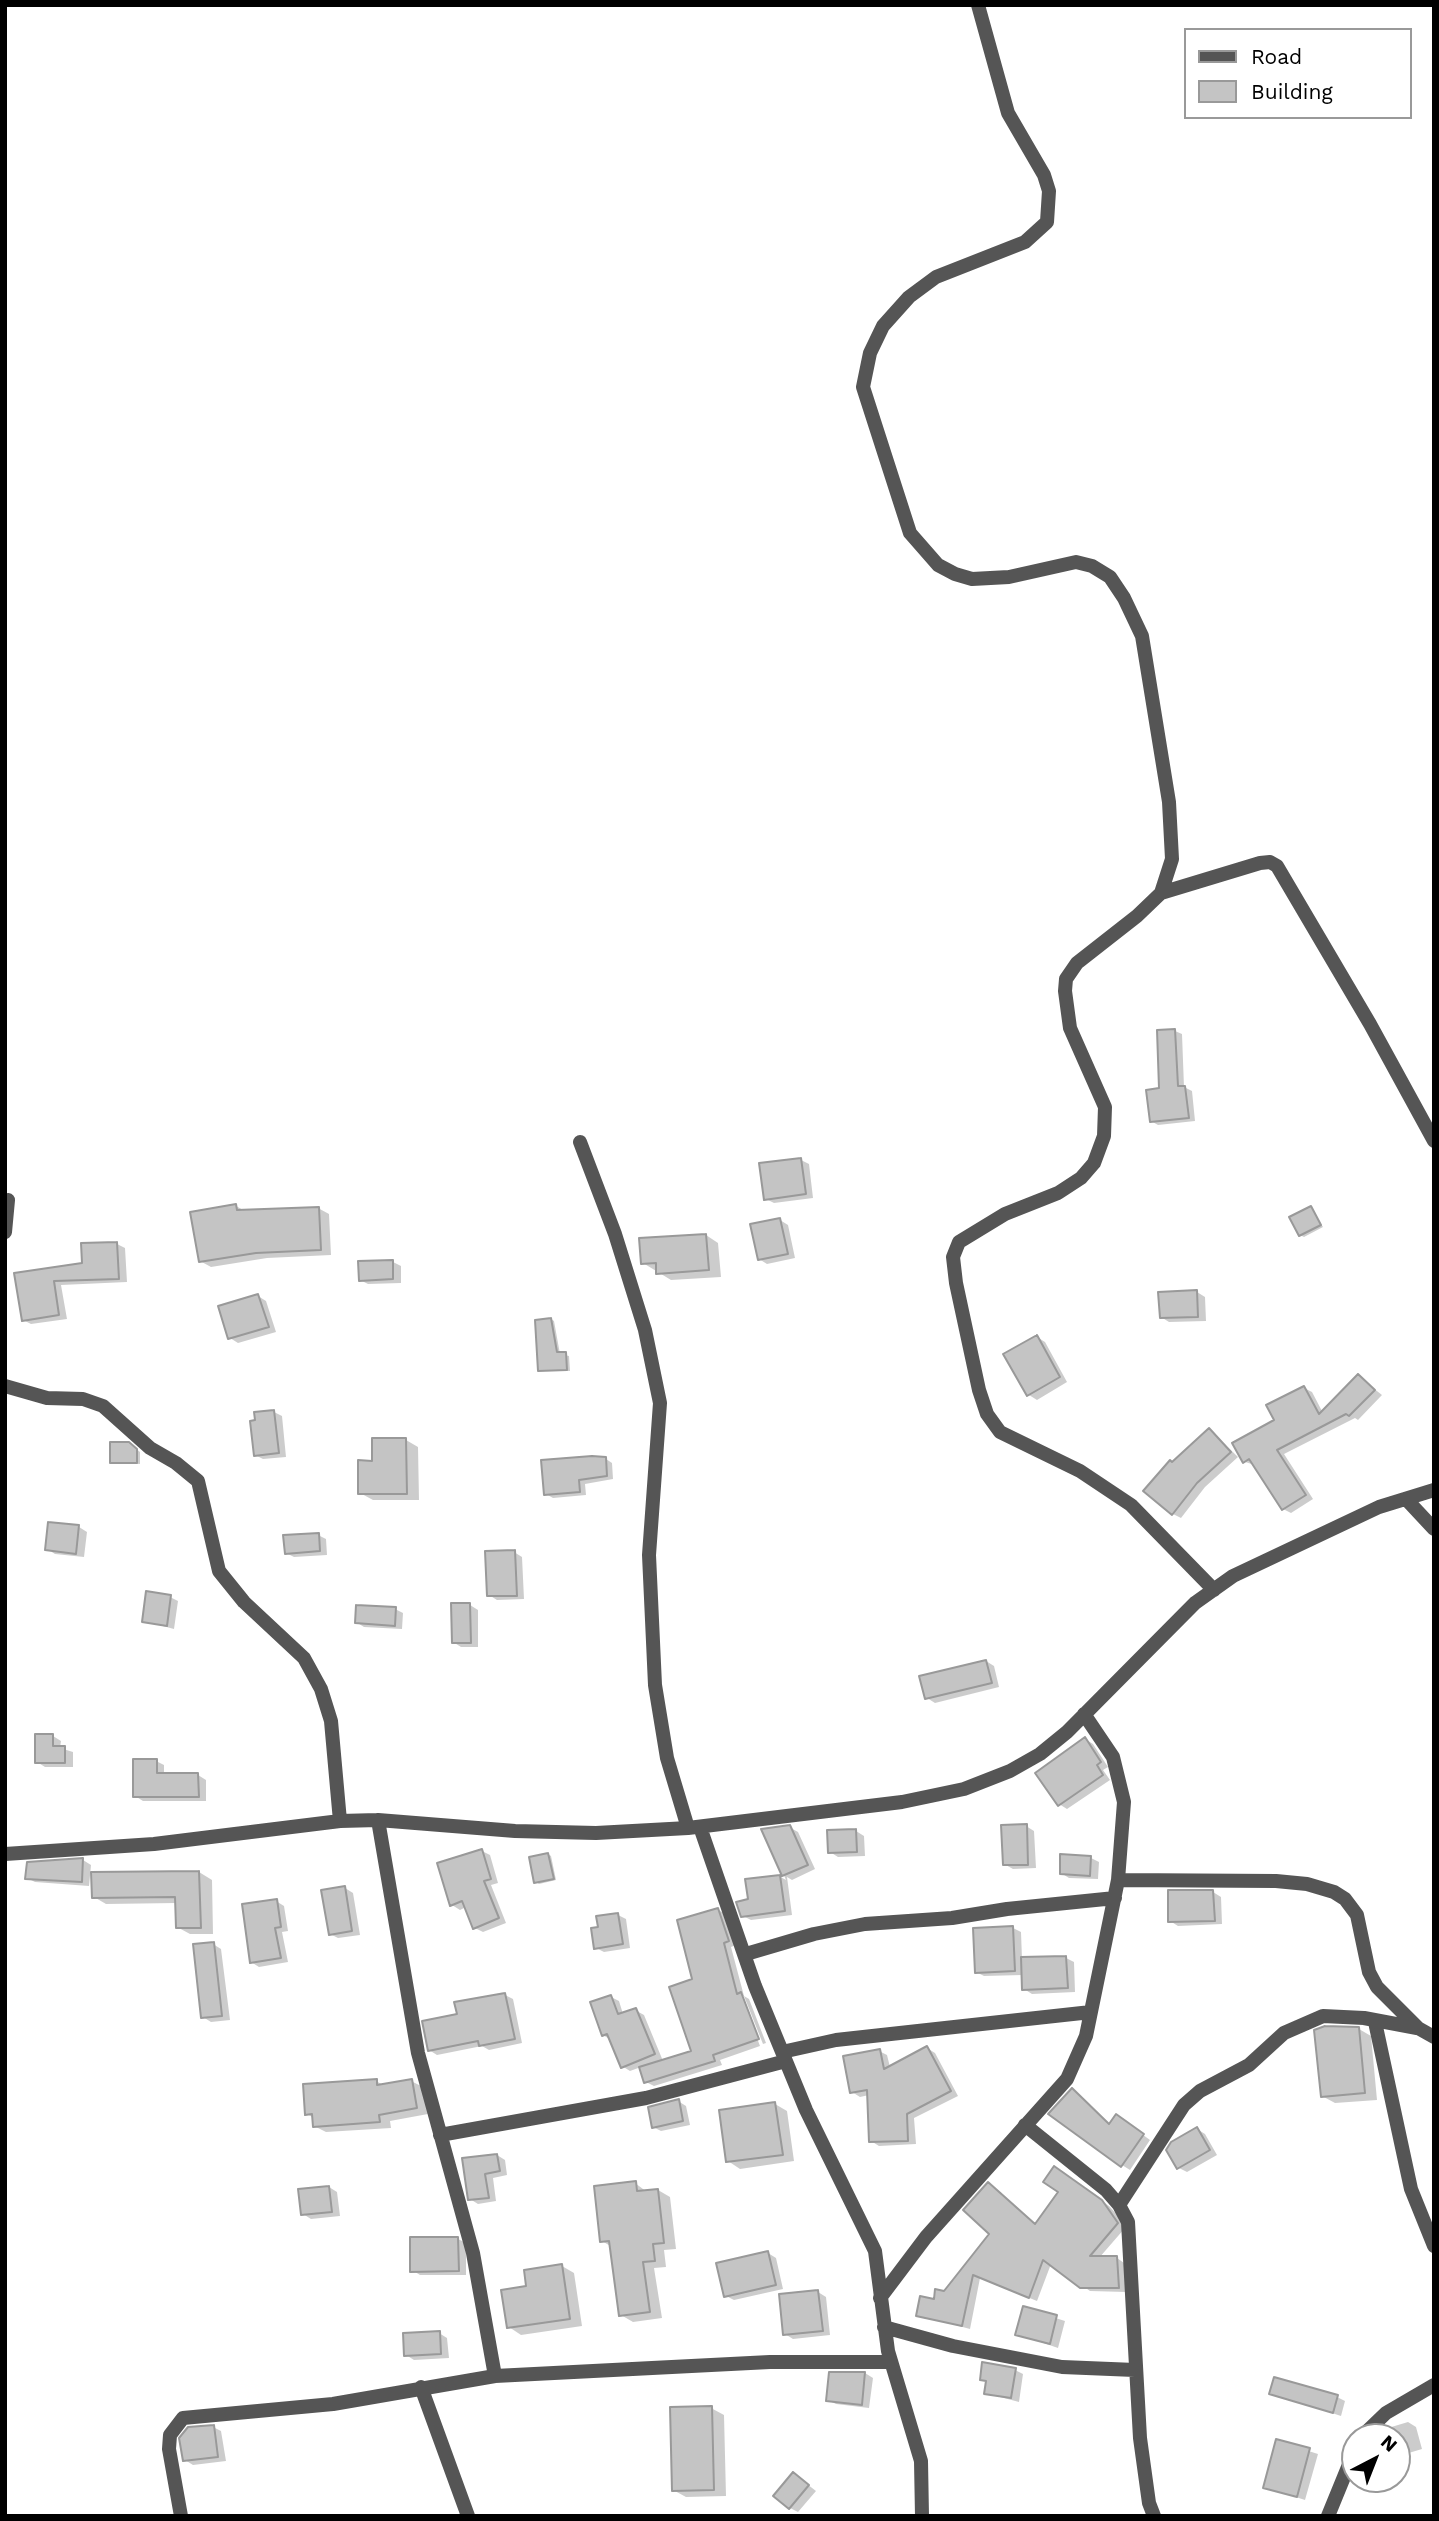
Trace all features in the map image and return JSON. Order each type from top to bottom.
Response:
[{"type":"street","points":[[978,5],[1008,113],[1033,152],[1049,191],[1047,222],[1024,242],[936,277],[909,297],[879,335],[870,353],[863,387],[910,533],[938,565],[972,579],[1009,577],[1076,562],[1092,566],[1110,577],[1124,598],[1142,636],[1169,802],[1172,859],[1161,893]]},
{"type":"street","points":[[1214,1591],[1131,1505],[1080,1471],[1000,1432],[987,1414],[979,1390],[953,1257],[959,1242],[969,1233],[1058,1193],[1081,1178],[1094,1163],[1104,1136],[1105,1107],[1070,1028],[1066,979],[1077,962],[1137,916],[1161,893],[1270,862],[1277,866],[1370,1024],[1434,1141]]},
{"type":"street","points":[[580,1142],[615,1234],[645,1330],[660,1403],[649,1555],[655,1685],[667,1758],[806,2110],[875,2251],[891,2362],[921,2461],[922,2516]]},
{"type":"street","points":[[5,1232],[8,1200]]},
{"type":"street","points":[[5,1385],[47,1398],[83,1399],[103,1406],[150,1448],[176,1463],[198,1481],[219,1571],[244,1602],[304,1658],[321,1689],[331,1721],[340,1821]]},
{"type":"street","points":[[5,1854],[154,1844],[340,1821],[378,1820],[514,1831],[596,1833],[694,1827],[902,1802],[964,1789],[1010,1771],[1040,1754],[1152,1645],[1233,1576],[1379,1507],[1434,1490]]},
{"type":"street","points":[[1406,1499],[1434,1529]]},
{"type":"street","points":[[880,2298],[926,2236],[1067,2079],[1086,2036],[1118,1880],[1124,1802],[1120,1777],[1113,1758],[1084,1714]]},
{"type":"street","points":[[378,1820],[418,2053],[472,2253],[495,2376]]},
{"type":"street","points":[[1118,1880],[1276,1881],[1307,1884],[1334,1892],[1345,1899],[1357,1915],[1368,1972],[1377,1987],[1418,2028],[1434,2037]]},
{"type":"street","points":[[746,1954],[814,1934],[866,1924],[952,1918],[1115,1898]]},
{"type":"street","points":[[440,2135],[646,2098],[836,2040],[1091,2012]]},
{"type":"street","points":[[1119,2205],[1184,2105],[1200,2091],[1249,2065],[1284,2034],[1323,2016],[1364,2018],[1374,2022],[1418,2028]]},
{"type":"street","points":[[1374,2022],[1410,2189],[1434,2246]]},
{"type":"street","points":[[1024,2125],[1119,2205],[1128,2222],[1140,2438],[1149,2503],[1154,2516]]},
{"type":"street","points":[[884,2327],[953,2346],[1062,2367],[1135,2370]]},
{"type":"street","points":[[181,2516],[169,2449],[170,2435],[183,2418],[333,2404],[495,2376],[770,2362],[891,2362]]},
{"type":"street","points":[[1376,2423],[1386,2413],[1434,2385]]},
{"type":"street","points":[[421,2388],[468,2516]]},
{"type":"street","points":[[1328,2516],[1341,2484]]},
{"type":"building","points":[[1175,1029],[1178,1086],[1185,1086],[1189,1118],[1150,1122],[1146,1090],[1159,1088],[1157,1030]]},
{"type":"building","points":[[801,1158],[806,1194],[764,1200],[759,1163]]},
{"type":"building","points":[[236,1204],[237,1210],[319,1207],[321,1250],[256,1253],[199,1262],[190,1212]]},
{"type":"building","points":[[1311,1206],[1321,1225],[1299,1236],[1289,1217]]},
{"type":"building","points":[[780,1218],[788,1254],[758,1260],[750,1224]]},
{"type":"building","points":[[706,1234],[709,1270],[656,1274],[656,1263],[641,1264],[639,1238]]},
{"type":"building","points":[[117,1242],[119,1279],[54,1281],[59,1315],[22,1321],[14,1273],[82,1263],[81,1243]]},
{"type":"building","points":[[393,1260],[393,1279],[359,1281],[358,1261]]},
{"type":"building","points":[[1197,1290],[1198,1317],[1160,1318],[1158,1292]]},
{"type":"building","points":[[258,1294],[269,1327],[228,1339],[218,1306]]},
{"type":"building","points":[[551,1318],[557,1352],[566,1352],[567,1370],[538,1371],[535,1320]]},
{"type":"building","points":[[1037,1335],[1060,1377],[1027,1396],[1003,1354]]},
{"type":"building","points":[[1358,1374],[1375,1390],[1349,1416],[1346,1414],[1277,1450],[1306,1495],[1282,1510],[1249,1459],[1243,1463],[1232,1443],[1274,1420],[1266,1405],[1304,1386],[1319,1414]]},
{"type":"building","points":[[274,1410],[279,1453],[254,1456],[250,1421],[255,1420],[254,1412]]},
{"type":"building","points":[[1209,1428],[1231,1452],[1197,1483],[1172,1515],[1143,1491],[1170,1460],[1172,1462]]},
{"type":"building","points":[[372,1438],[406,1438],[407,1494],[358,1494],[358,1460],[372,1461]]},
{"type":"building","points":[[110,1442],[129,1442],[137,1449],[137,1463],[110,1463]]},
{"type":"building","points":[[606,1457],[607,1476],[579,1480],[580,1492],[544,1495],[541,1460]]},
{"type":"building","points":[[48,1522],[79,1525],[76,1554],[45,1550]]},
{"type":"building","points":[[319,1533],[320,1551],[285,1554],[283,1535]]},
{"type":"building","points":[[515,1550],[517,1596],[487,1596],[485,1551]]},
{"type":"building","points":[[146,1591],[171,1595],[167,1626],[142,1622]]},
{"type":"building","points":[[451,1603],[470,1603],[471,1643],[452,1643]]},
{"type":"building","points":[[356,1605],[396,1607],[395,1626],[355,1623]]},
{"type":"building","points":[[986,1660],[992,1683],[925,1699],[919,1676]]},
{"type":"building","points":[[35,1734],[53,1734],[53,1746],[65,1746],[65,1763],[35,1763]]},
{"type":"building","points":[[1085,1737],[1101,1762],[1097,1765],[1103,1775],[1058,1806],[1035,1773]]},
{"type":"building","points":[[133,1759],[157,1759],[157,1773],[198,1773],[199,1797],[133,1797]]},
{"type":"building","points":[[1027,1824],[1028,1865],[1003,1865],[1001,1825]]},
{"type":"building","points":[[790,1825],[808,1865],[782,1876],[761,1829]]},
{"type":"building","points":[[856,1829],[857,1852],[828,1853],[827,1830]]},
{"type":"building","points":[[482,1849],[491,1879],[484,1881],[499,1918],[473,1929],[462,1901],[450,1906],[437,1863]]},
{"type":"building","points":[[548,1853],[554,1879],[534,1883],[529,1857]]},
{"type":"building","points":[[1060,1854],[1091,1856],[1090,1876],[1060,1874]]},
{"type":"building","points":[[83,1858],[82,1882],[25,1879],[27,1862]]},
{"type":"building","points":[[199,1871],[201,1928],[176,1928],[175,1897],[92,1898],[91,1872]]},
{"type":"building","points":[[780,1875],[785,1911],[741,1917],[736,1902],[748,1899],[745,1879]]},
{"type":"building","points":[[345,1886],[352,1931],[329,1935],[321,1890]]},
{"type":"building","points":[[1168,1890],[1213,1890],[1215,1921],[1168,1922]]},
{"type":"building","points":[[277,1899],[281,1927],[275,1928],[281,1958],[250,1963],[242,1904]]},
{"type":"building","points":[[718,1908],[729,1941],[724,1943],[737,1994],[741,1992],[759,2039],[713,2055],[715,2061],[644,2083],[639,2067],[691,2051],[669,1987],[692,1979],[677,1920]]},
{"type":"building","points":[[618,1913],[623,1944],[594,1949],[591,1928],[598,1927],[596,1916]]},
{"type":"building","points":[[1013,1926],[1015,1971],[975,1973],[973,1928]]},
{"type":"building","points":[[214,1942],[222,2016],[201,2018],[193,1944]]},
{"type":"building","points":[[1066,1956],[1068,1988],[1022,1990],[1021,1957]]},
{"type":"building","points":[[505,1993],[515,2039],[479,2046],[478,2041],[428,2051],[422,2021],[457,2014],[454,2002]]},
{"type":"building","points":[[611,1995],[618,2014],[636,2008],[655,2054],[621,2068],[607,2034],[602,2036],[590,2002]]},
{"type":"building","points":[[1325,2026],[1359,2027],[1365,2093],[1321,2097],[1314,2030]]},
{"type":"building","points":[[927,2046],[951,2091],[907,2114],[908,2141],[869,2142],[867,2090],[850,2093],[843,2056],[880,2049],[884,2069]]},
{"type":"building","points":[[377,2079],[377,2085],[412,2079],[417,2108],[379,2115],[380,2122],[313,2127],[312,2114],[305,2115],[303,2084]]},
{"type":"building","points":[[1072,2088],[1109,2124],[1116,2114],[1144,2134],[1121,2167],[1048,2114]]},
{"type":"building","points":[[679,2099],[683,2121],[652,2128],[648,2107]]},
{"type":"building","points":[[775,2102],[783,2155],[726,2162],[719,2110]]},
{"type":"building","points":[[1197,2127],[1210,2150],[1177,2169],[1166,2150],[1171,2142]]},
{"type":"building","points":[[497,2154],[500,2171],[485,2174],[489,2198],[468,2200],[462,2158]]},
{"type":"building","points":[[1054,2166],[1102,2200],[1118,2223],[1090,2256],[1117,2256],[1119,2288],[1080,2288],[1043,2260],[1029,2298],[973,2275],[962,2326],[916,2316],[920,2296],[934,2299],[935,2289],[944,2291],[989,2234],[963,2210],[988,2182],[1035,2224],[1058,2192],[1043,2182]]},
{"type":"building","points":[[636,2181],[637,2191],[658,2189],[664,2243],[653,2244],[655,2261],[643,2262],[650,2312],[619,2316],[609,2241],[600,2242],[594,2186]]},
{"type":"building","points":[[329,2186],[332,2212],[301,2215],[298,2189]]},
{"type":"building","points":[[410,2237],[458,2237],[459,2271],[410,2272]]},
{"type":"building","points":[[768,2251],[776,2285],[724,2297],[716,2263]]},
{"type":"building","points":[[562,2264],[570,2319],[507,2328],[501,2290],[526,2286],[524,2270]]},
{"type":"building","points":[[818,2290],[823,2331],[783,2335],[779,2294]]},
{"type":"building","points":[[1023,2306],[1057,2315],[1050,2344],[1015,2335]]},
{"type":"building","points":[[440,2331],[441,2354],[404,2356],[403,2333]]},
{"type":"building","points":[[982,2362],[1016,2368],[1011,2398],[984,2394],[986,2381],[980,2380]]},
{"type":"building","points":[[829,2372],[865,2372],[862,2405],[826,2401]]},
{"type":"building","points":[[1274,2377],[1338,2395],[1333,2413],[1269,2394]]},
{"type":"building","points":[[712,2406],[714,2490],[672,2491],[670,2407]]},
{"type":"building","points":[[214,2425],[218,2457],[183,2461],[179,2438],[188,2427]]},
{"type":"building","points":[[1276,2439],[1310,2448],[1297,2497],[1263,2488]]},
{"type":"building","points":[[793,2472],[809,2485],[789,2509],[773,2496]]}]
